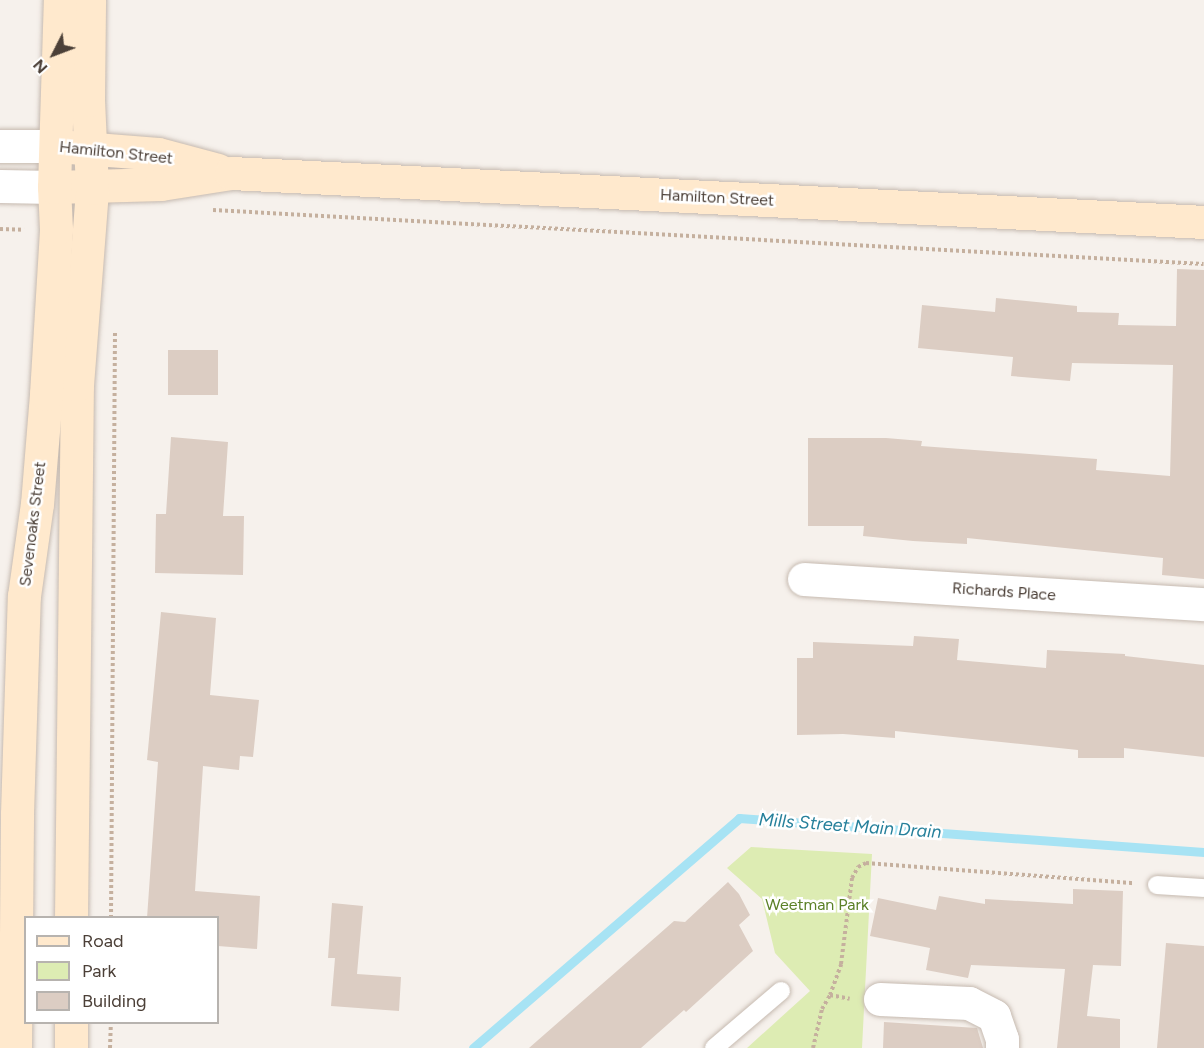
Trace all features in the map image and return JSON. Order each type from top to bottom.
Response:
[{"type":"main road","name":"Sevenoaks Street","points":[[15,1048],[17,814],[24,597],[37,504],[56,229],[54,187],[60,0]]},
{"type":"main road","points":[[71,916],[77,385],[92,188],[92,148],[88,100],[89,0]]},
{"type":"main road","name":"Hamilton Street","points":[[55,146],[158,154],[231,173],[1204,222]]},
{"type":"main road","name":"Hamilton Street","points":[[54,187],[92,188],[161,184],[231,173]]},
{"type":"main road","points":[[71,1024],[71,1048]]},
{"type":"street","name":"Hamilton Street","points":[[0,146],[55,146]]},
{"type":"street","name":"Hamilton Street","points":[[0,186],[54,187]]},
{"type":"street","name":"Richards Place","points":[[804,579],[1204,604]]},
{"type":"street","points":[[880,999],[969,1003],[994,1016],[1002,1039],[1002,1048]]},
{"type":"lane","points":[[1157,885],[1204,888]]},
{"type":"lane","points":[[714,1048],[781,991]]},
{"type":"path","points":[[212,210],[1204,264]]},
{"type":"path","points":[[0,229],[24,230]]},
{"type":"path","points":[[111,916],[115,330]]},
{"type":"path","points":[[813,1048],[822,1009],[830,995],[841,964],[852,878],[858,867],[866,863],[1157,885]]},
{"type":"path","points":[[830,995],[843,999],[880,999]]},
{"type":"path","points":[[110,1048],[111,1024]]},
{"type":"green space","name":"Weetman Park","points":[[751,847],[872,854],[862,1048],[747,1048],[810,991],[775,953],[762,899],[727,868]]},
{"type":"building","points":[[1177,269],[1204,270],[1204,579],[1162,575],[1163,558],[967,538],[967,544],[913,541],[863,536],[864,526],[808,526],[808,438],[886,438],[922,441],[921,446],[1097,459],[1096,470],[1170,476],[1173,365],[1072,363],[1070,381],[1011,376],[1013,357],[918,348],[922,305],[995,312],[996,298],[1077,306],[1077,312],[1119,313],[1118,325],[1176,326]]},
{"type":"building","points":[[168,350],[218,350],[218,395],[168,395]]},
{"type":"building","points":[[171,437],[228,442],[223,516],[244,516],[243,575],[155,573],[156,514],[166,514]]},
{"type":"building","points":[[161,612],[216,618],[210,695],[259,700],[253,757],[240,756],[239,770],[203,766],[195,891],[260,896],[257,949],[219,946],[219,916],[147,916],[158,762],[147,760]]},
{"type":"building","points":[[914,636],[959,639],[957,660],[1046,668],[1047,650],[1125,654],[1125,656],[1204,665],[1204,757],[1124,748],[1124,758],[1078,758],[1078,750],[895,731],[895,738],[843,734],[797,735],[797,658],[813,658],[813,642],[913,646]]},
{"type":"building","points":[[728,882],[739,894],[750,915],[739,925],[753,951],[686,1012],[684,1010],[641,1048],[529,1048],[674,921],[685,922]]},
{"type":"building","points":[[1073,889],[1123,891],[1121,966],[1093,965],[1087,1016],[1120,1019],[1120,1048],[1057,1048],[1065,969],[971,965],[968,978],[926,970],[930,948],[870,936],[878,898],[936,910],[939,896],[985,904],[985,899],[1073,904]]},
{"type":"building","points":[[332,903],[363,906],[357,974],[401,977],[399,1011],[331,1006],[335,958],[328,958]]},
{"type":"building","points":[[1166,943],[1204,946],[1204,1048],[1157,1048]]},
{"type":"building","points":[[884,1022],[977,1028],[983,1048],[883,1048]]},
{"type":"waterway","name":"Mills Street Main Drain","points":[[473,1048],[739,818],[1204,852]]}]
